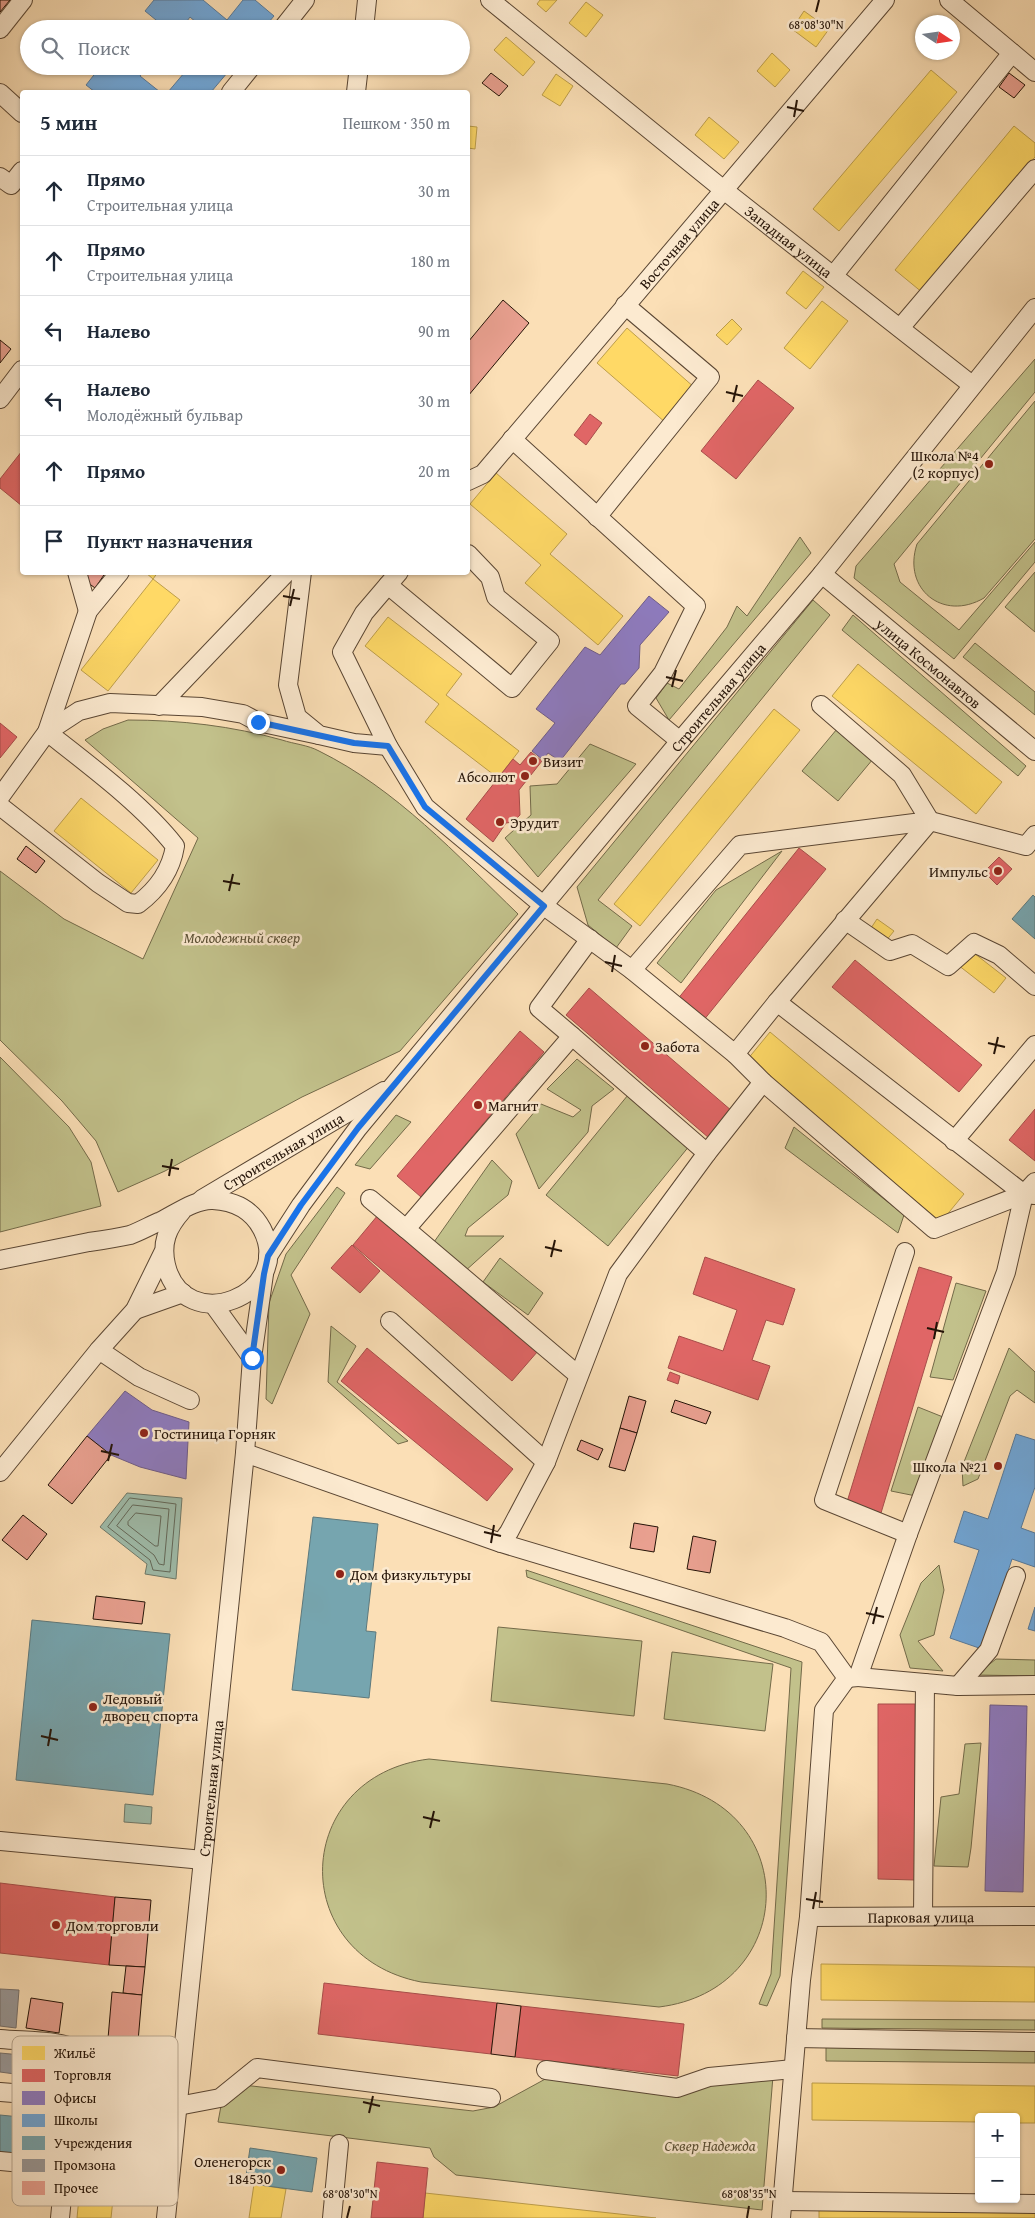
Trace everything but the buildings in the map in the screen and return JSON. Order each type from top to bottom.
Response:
[{"type":"street","points":[[0,29],[23,0]]},
{"type":"street","points":[[289,20],[305,0]]},
{"type":"street","points":[[365,20],[367,0]]},
{"type":"street","name":"Западная улица","points":[[490,0],[725,191],[972,386]]},
{"type":"street","name":"Восточная улица","points":[[475,477],[512,439],[625,305],[725,191],[885,0]]},
{"type":"street","points":[[950,0],[1035,72]]},
{"type":"street","points":[[833,276],[1012,53]]},
{"type":"street","points":[[233,90],[245,75]]},
{"type":"street","points":[[356,90],[358,75]]},
{"type":"street","points":[[0,94],[20,111]]},
{"type":"street","points":[[900,328],[1035,169]]},
{"type":"street","points":[[0,177],[10,185],[20,173]]},
{"type":"street","points":[[597,517],[710,377],[625,305]]},
{"type":"street","name":"Строительная улица","points":[[268,1256],[301,1205],[358,1128],[680,741],[822,574],[1035,308]]},
{"type":"street","points":[[0,399],[20,373]]},
{"type":"street","points":[[512,439],[696,606],[663,673],[637,706],[680,741]]},
{"type":"street","points":[[470,556],[490,577],[496,597],[550,641],[512,688],[393,579],[364,613],[342,652],[388,746],[425,807],[544,906],[632,970],[735,1054],[763,1082],[934,1229],[1031,1190]]},
{"type":"street","name":"улица Космонавтов","points":[[822,574],[1035,751]]},
{"type":"street","points":[[78,575],[88,611]]},
{"type":"street","points":[[0,797],[47,732],[88,611],[118,575]]},
{"type":"street","points":[[159,706],[284,575]]},
{"type":"street","points":[[302,575],[288,685],[297,717],[318,735]]},
{"type":"street","points":[[47,732],[79,711],[110,703],[202,706],[242,714],[258,722],[354,743],[388,746]]},
{"type":"street","points":[[821,705],[902,776],[930,821]]},
{"type":"street","points":[[0,806],[98,883],[128,903],[138,904],[164,879],[173,858],[175,846],[165,833],[109,782],[47,732]]},
{"type":"street","points":[[735,1054],[776,1002],[930,821]]},
{"type":"street","points":[[632,970],[740,845],[930,821],[1032,845]]},
{"type":"street","points":[[845,920],[890,951],[912,944],[948,966],[974,943],[999,955],[1035,986]]},
{"type":"street","points":[[590,939],[539,1008],[707,1152]]},
{"type":"street","points":[[776,1002],[954,1141],[1031,1190]]},
{"type":"street","points":[[406,1230],[572,1036]]},
{"type":"street","points":[[954,1141],[1035,1045]]},
{"type":"street","points":[[501,1543],[509,1532],[546,1462],[618,1274],[707,1152],[763,1082]]},
{"type":"street","name":"Строительная улица","points":[[189,1207],[395,1084]]},
{"type":"street","points":[[1031,1190],[1006,1272],[853,1678],[824,1710],[809,1917],[793,2069],[782,2210],[1035,2204]]},
{"type":"street","points":[[370,1199],[578,1375]]},
{"type":"street","points":[[0,1260],[131,1234],[208,1200],[227,1201],[248,1210],[257,1220],[265,1236],[268,1256],[264,1274],[245,1295],[230,1302],[213,1304],[199,1302],[183,1293],[169,1277],[164,1246]]},
{"type":"street","points":[[0,1472],[99,1350],[135,1310],[164,1246],[172,1222],[189,1207]]},
{"type":"street","points":[[131,1234],[164,1246]]},
{"type":"street","points":[[905,1252],[824,1500],[908,1534]]},
{"type":"street","name":"Строительная улица","points":[[178,2106],[245,1453],[252,1358],[264,1274]]},
{"type":"street","points":[[135,1310],[183,1293]]},
{"type":"street","points":[[213,1304],[252,1358]]},
{"type":"street","points":[[390,1321],[546,1462]]},
{"type":"street","points":[[99,1350],[139,1378],[190,1400]]},
{"type":"street","points":[[245,1453],[501,1543],[785,1628],[821,1642],[853,1678],[958,1686],[1035,1685]]},
{"type":"street","points":[[958,1686],[990,1650],[1016,1576]]},
{"type":"street","points":[[923,1916],[925,1683]]},
{"type":"street","points":[[0,1842],[203,1860]]},
{"type":"street","name":"Парковая улица","points":[[809,1917],[1035,1916]]},
{"type":"street","points":[[796,2038],[1035,2042]]},
{"type":"street","points":[[178,2106],[220,2098],[256,2068],[491,2098]]},
{"type":"street","points":[[546,2070],[677,2088],[709,2077],[793,2069]]},
{"type":"street","points":[[332,2218],[339,2144]]},
{"type":"green space","points":[[1035,359],[1035,392],[894,564],[900,582],[959,630],[1035,542],[1035,562],[954,659],[854,578],[856,566]]},
{"type":"green space","points":[[1035,401],[1035,539],[984,598],[969,604],[954,606],[941,603],[930,597],[921,587],[915,575],[914,560],[917,544]]},
{"type":"green space","points":[[800,537],[811,553],[669,720],[656,698],[667,683],[679,689],[727,627],[737,606],[747,616]]},
{"type":"green space","points":[[1035,572],[1035,632],[1005,607]]},
{"type":"green space","points":[[813,600],[830,615],[598,900],[632,926],[616,948],[588,925],[577,887]]},
{"type":"green space","points":[[853,615],[1026,766],[1018,776],[842,630]]},
{"type":"green space","points":[[975,643],[1035,692],[1035,715],[963,657]]},
{"type":"green space","name":"Молодежный сквер","points":[[128,720],[167,721],[225,728],[263,735],[315,749],[347,766],[400,804],[449,847],[518,914],[400,1051],[302,1097],[165,1171],[118,1192],[96,1141],[62,1101],[0,1040],[0,871],[64,919],[143,959],[198,838],[85,740],[103,729]]},
{"type":"green space","points":[[837,729],[873,759],[838,801],[802,771]]},
{"type":"green space","points":[[590,744],[636,764],[538,877],[505,838],[531,815],[530,786],[557,784]]},
{"type":"green space","points":[[782,851],[681,983],[657,963],[716,890]]},
{"type":"green space","points":[[0,1057],[69,1127],[91,1162],[101,1206],[0,1232]]},
{"type":"green space","points":[[577,1059],[614,1089],[592,1106],[588,1132],[539,1189],[516,1134],[541,1104],[573,1117],[581,1110],[547,1089]]},
{"type":"green space","points":[[628,1095],[690,1145],[608,1246],[546,1195]]},
{"type":"green space","points":[[396,1115],[411,1122],[370,1169],[355,1165]]},
{"type":"green space","points":[[794,1127],[904,1215],[898,1233],[785,1148]]},
{"type":"green space","points":[[492,1160],[512,1181],[508,1195],[468,1228],[465,1236],[504,1236],[464,1272],[434,1242]]},
{"type":"green space","points":[[337,1187],[345,1193],[291,1275],[310,1314],[272,1404],[266,1399],[269,1303],[286,1254]]},
{"type":"green space","points":[[500,1258],[543,1293],[528,1315],[483,1282]]},
{"type":"green space","points":[[956,1283],[986,1291],[953,1380],[930,1377]]},
{"type":"green space","points":[[331,1326],[356,1346],[337,1382],[408,1441],[398,1444],[328,1382]]},
{"type":"green space","points":[[1009,1348],[1035,1372],[1035,1403],[1017,1390],[1010,1396],[978,1479],[963,1486],[962,1467]]},
{"type":"green space","points":[[918,1407],[943,1417],[916,1496],[891,1491]]},
{"type":"green space","points":[[939,1565],[944,1590],[934,1635],[918,1641],[943,1671],[910,1668],[900,1635],[921,1583]]},
{"type":"green space","points":[[526,1570],[802,1662],[780,1976],[767,2006],[759,2004],[771,1974],[791,1668],[527,1577]]},
{"type":"green space","points":[[498,1627],[642,1641],[634,1716],[491,1701]]},
{"type":"green space","points":[[672,1652],[773,1664],[765,1731],[664,1719]]},
{"type":"green space","points":[[996,1659],[1035,1660],[1035,1676],[976,1675]]},
{"type":"green space","points":[[981,1743],[968,1867],[934,1866],[941,1797],[959,1794],[965,1744]]},
{"type":"green space","points":[[429,1759],[667,1784],[712,1800],[743,1827],[761,1862],[766,1899],[758,1936],[738,1969],[705,1994],[659,2007],[421,1982],[377,1965],[346,1938],[328,1904],[323,1867],[330,1830],[351,1797],[384,1772]]},
{"type":"green space","points":[[822,2019],[1035,2020],[1035,2030],[822,2028]]},
{"type":"green space","points":[[826,2046],[1035,2048],[1035,2063],[826,2061]]},
{"type":"green space","name":"Сквер Надежда","points":[[773,2076],[762,2210],[456,2175],[434,2157],[430,2148],[218,2122],[221,2106],[243,2085],[473,2111],[494,2107],[549,2077],[711,2082]]},
{"type":"water","points":[[127,1493],[182,1498],[176,1579],[145,1574],[147,1564],[100,1527]]},
{"type":"water","points":[[125,1804],[152,1807],[151,1824],[124,1822]]},
{"type":"place","name":"Школа №4 (2 корпус)","points":[[989,464]]},
{"type":"place","name":"Визит","points":[[533,761]]},
{"type":"place","name":"Абсолют","points":[[525,776]]},
{"type":"place","name":"Эрудит","points":[[500,822]]},
{"type":"place","name":"Импульс","points":[[998,871]]},
{"type":"place","name":"Забота","points":[[645,1046]]},
{"type":"place","name":"Магнит","points":[[478,1105]]},
{"type":"place","name":"Гостиница Горняк","points":[[144,1433]]},
{"type":"place","name":"Школа №21","points":[[998,1466]]},
{"type":"place","name":"Дом физкультуры","points":[[340,1574]]},
{"type":"place","name":"Ледовый дворец спорта","points":[[93,1707]]},
{"type":"place","name":"Дом торговли","points":[[56,1925]]},
{"type":"place","name":"Оленегорск 184530","points":[[281,2170]]},
{"type":"route","points":[[252,1358],[268,1256],[301,1205],[358,1128],[544,906],[425,807],[388,746],[354,743],[258,722]]}]
